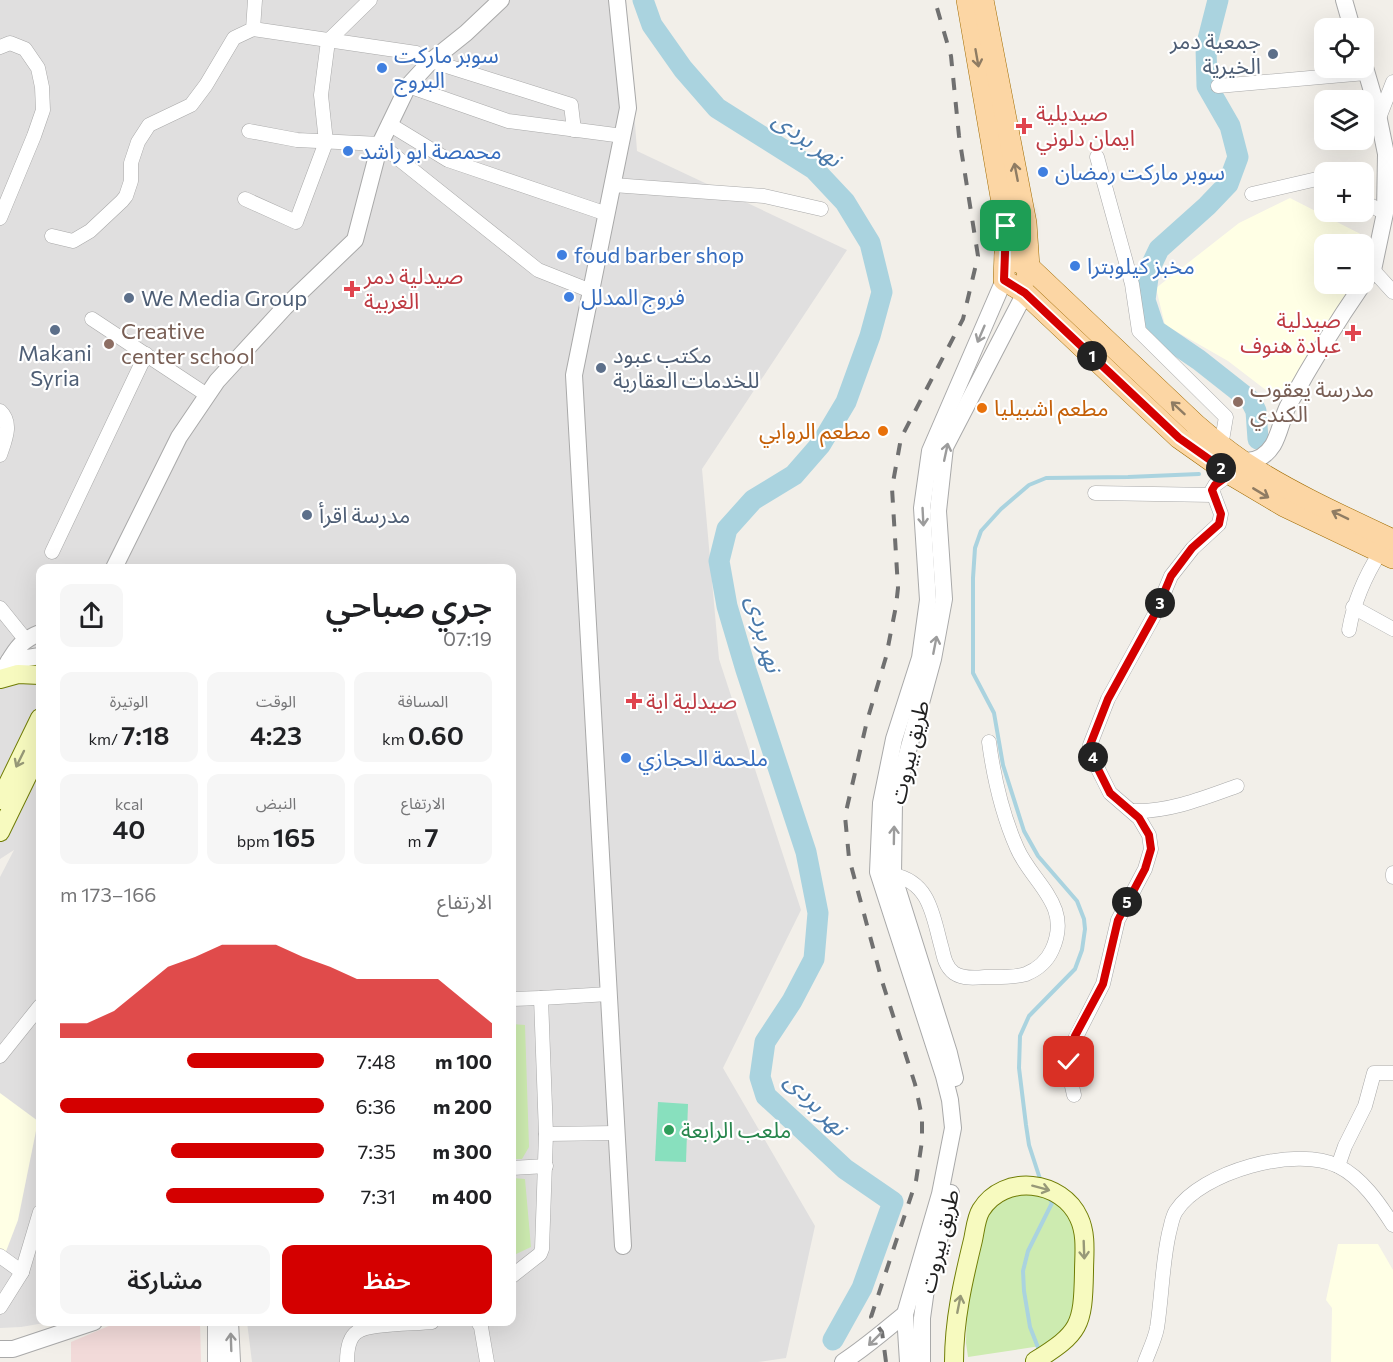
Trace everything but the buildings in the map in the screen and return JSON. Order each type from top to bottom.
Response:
[{"type":"main road","points":[[967,0],[1006,226],[1004,280],[1025,293],[1179,438],[1236,468],[1284,506],[1389,550]]},
{"type":"main road","points":[[983,0],[1026,223],[1029,267],[1025,293]]},
{"type":"main road","points":[[1005,256],[1029,267],[1221,446],[1236,468]]},
{"type":"main road","points":[[3,671],[36,675]]},
{"type":"main road","points":[[0,800],[36,726]]},
{"type":"main road","points":[[0,832],[36,758]]},
{"type":"main road","points":[[954,1362],[955,1322],[981,1209],[994,1196],[1017,1186],[1039,1186],[1063,1198],[1079,1218],[1085,1246],[1082,1306],[1079,1320],[1073,1333],[1064,1342],[1036,1362]]},
{"type":"street","points":[[253,29],[255,0]]},
{"type":"street","points":[[245,199],[296,222],[327,142],[321,95],[328,41],[370,0]]},
{"type":"street","points":[[116,564],[179,437],[217,381],[285,307],[355,240],[380,144],[408,86],[430,61],[466,33],[501,0]]},
{"type":"street","points":[[617,0],[628,108],[574,375],[623,1246]]},
{"type":"street","points":[[1344,0],[1349,18]]},
{"type":"street","points":[[52,236],[73,241],[90,231],[122,201],[131,181],[132,163],[138,142],[149,125],[191,105],[206,85],[234,38],[253,29],[416,53],[430,61],[571,105],[574,130]]},
{"type":"street","points":[[0,47],[10,43],[25,49],[38,68],[43,110],[0,218]]},
{"type":"street","points":[[1218,86],[1314,74]]},
{"type":"street","points":[[1368,78],[1386,154],[1384,213],[1374,250]]},
{"type":"street","points":[[1379,118],[1393,82]]},
{"type":"street","points":[[408,86],[508,122],[623,136]]},
{"type":"street","points":[[389,124],[448,160],[607,214]]},
{"type":"street","points":[[249,132],[297,140],[380,144],[538,270],[591,291]]},
{"type":"street","points":[[1097,157],[1132,284],[1138,331],[1226,417],[1221,446]]},
{"type":"street","points":[[1252,194],[1314,180]]},
{"type":"street","points":[[613,185],[764,196],[822,209]]},
{"type":"street","points":[[1374,208],[1384,213]]},
{"type":"street","points":[[908,1362],[905,1314],[940,1194],[953,1128],[950,1100],[944,1076],[878,872],[881,803],[894,739],[920,658],[928,600],[922,508],[930,451],[1004,280]]},
{"type":"street","points":[[1374,282],[1392,289]]},
{"type":"street","name":"طريق بيروت","points":[[922,1362],[922,1318],[927,1282],[953,1184],[962,1127],[959,1098],[949,1053],[893,875],[894,802],[933,659],[944,599],[938,511],[945,447],[1025,293]]},
{"type":"street","points":[[1074,1095],[1069,1073],[1072,1045],[1103,984],[1118,920],[1149,858],[1151,840],[1133,811],[1110,793],[1096,765],[1090,745],[1108,699],[1156,612],[1171,576],[1192,548],[1219,524],[1221,514],[1213,495],[1215,485],[1236,468],[1254,462],[1264,455],[1273,444],[1286,410],[1297,390],[1325,341],[1356,294]]},
{"type":"street","points":[[92,319],[207,395]]},
{"type":"street","points":[[52,552],[146,354]]},
{"type":"street","points":[[0,411],[7,422],[7,435],[0,455]]},
{"type":"street","points":[[1095,493],[1213,495]]},
{"type":"street","points":[[1349,630],[1353,607],[1369,570],[1389,550]]},
{"type":"street","points":[[1353,607],[1393,629]]},
{"type":"street","points":[[0,608],[25,639]]},
{"type":"street","points":[[3,671],[14,650],[25,639],[36,635]]},
{"type":"street","points":[[3,671],[36,658]]},
{"type":"street","points":[[893,875],[914,883],[924,894],[945,960],[954,973],[969,978],[1020,976],[1036,968],[1049,955],[1057,932],[1054,906],[1042,885],[1022,859],[1014,841],[1002,809],[989,742]]},
{"type":"street","points":[[1133,811],[1148,812],[1166,809],[1237,786]]},
{"type":"street","points":[[516,999],[609,994]]},
{"type":"street","points":[[516,1273],[540,1254],[542,1249],[546,1134],[541,998]]},
{"type":"street","points":[[0,1056],[36,1011]]},
{"type":"street","points":[[1338,1166],[1345,1146],[1365,1106],[1374,1073],[1393,1073]]},
{"type":"street","points":[[546,1134],[617,1133]]},
{"type":"street","points":[[1145,1362],[1157,1329],[1164,1255],[1172,1221],[1183,1203],[1208,1184],[1259,1163],[1276,1159],[1294,1158],[1319,1161],[1338,1166],[1371,1194],[1393,1225]]},
{"type":"street","points":[[516,1168],[546,1166]]},
{"type":"street","points":[[0,1306],[22,1272],[36,1225]]},
{"type":"street","points":[[0,1256],[22,1272]]},
{"type":"street","points":[[843,1362],[870,1345],[905,1314]]},
{"type":"street","points":[[0,1349],[13,1349],[82,1326]]},
{"type":"street","points":[[216,1326],[216,1362]]},
{"type":"street","points":[[230,1326],[232,1362]]},
{"type":"street","points":[[347,1362],[347,1349],[352,1337],[365,1326]]},
{"type":"street","points":[[481,1326],[487,1362]]},
{"type":"shaded area","points":[[0,0],[626,0],[637,151],[847,250],[702,469],[719,659],[801,910],[723,1068],[815,1226],[786,1358],[758,1362],[252,1362],[248,1326],[516,1326],[516,564],[36,564],[36,1324],[0,1328],[0,877],[14,850],[0,859]]},
{"type":"shaded area","points":[[1290,198],[1314,210],[1314,222],[1337,222],[1360,234],[1314,234],[1314,294],[1350,294],[1280,401],[1228,361],[1165,325],[1156,288],[1239,223]]},
{"type":"shaded area","points":[[1374,241],[1382,245],[1374,257]]},
{"type":"shaded area","points":[[0,1093],[36,1120],[36,1131],[18,1220],[5,1254],[0,1249]]},
{"type":"shaded area","points":[[1338,1244],[1378,1244],[1393,1270],[1393,1362],[1331,1362],[1332,1308],[1326,1300]]},
{"type":"shaded area","points":[[109,1326],[200,1326],[201,1362],[71,1362],[71,1342]]},
{"type":"green space","points":[[516,1024],[525,1025],[529,1147],[522,1159],[516,1159]]},
{"type":"green space","points":[[658,1102],[688,1104],[686,1162],[655,1161]]},
{"type":"green space","points":[[516,1178],[525,1179],[531,1247],[516,1254]]},
{"type":"green space","points":[[1014,1194],[1039,1194],[1060,1204],[1076,1228],[1077,1304],[1069,1325],[1047,1345],[968,1357],[967,1304],[982,1229],[989,1212]]},
{"type":"waterway","name":"نهر بردى","points":[[643,0],[652,25],[683,69],[717,108],[814,169],[845,202],[870,243],[882,292],[870,336],[846,402],[821,444],[794,475],[753,500],[727,529],[719,561],[727,606],[746,670],[806,852],[818,913],[814,959],[792,1001],[765,1042],[760,1077],[766,1096],[845,1169],[893,1202],[862,1288],[833,1340]]},
{"type":"waterway","points":[[1218,0],[1206,47],[1207,86],[1230,126],[1238,157],[1228,184],[1159,249],[1149,270],[1145,300],[1155,330],[1199,360],[1251,401],[1256,411],[1258,439]]},
{"type":"waterway","points":[[1041,1182],[1029,1145],[1026,1125],[1019,1068],[1020,1036],[1029,1016],[1075,969],[1082,950],[1084,919],[1077,901],[1038,856],[1024,831],[1003,765],[994,713],[973,673],[975,548],[981,531],[1001,509],[1029,485],[1046,478],[1199,474]]},
{"type":"waterway","points":[[1039,1350],[1030,1327],[1023,1271],[1028,1251],[1052,1203],[1050,1199]]},
{"type":"railway","points":[[886,1362],[882,1332],[871,1317],[916,1181],[922,1141],[922,1117],[915,1084],[882,981],[849,858],[845,816],[867,721],[886,657],[896,606],[898,588],[892,488],[901,438],[963,319],[978,256],[959,136],[951,56],[933,0]]},
{"type":"place","name":"جمعية دمر الخيرية","points":[[1273,54]]},
{"type":"place","name":"سوبر ماركت البروج","points":[[382,68]]},
{"type":"place","name":"صيديلية ايمان دلوني","points":[[1024,126]]},
{"type":"place","name":"محمصة ابو راشد","points":[[348,151]]},
{"type":"place","name":"سوبر ماركت رمضان","points":[[1043,172]]},
{"type":"place","name":"foud barber shop","points":[[562,255]]},
{"type":"place","name":"مخبز كيلوبترا","points":[[1075,266]]},
{"type":"place","name":"صيدلية دمر الغربية","points":[[352,289]]},
{"type":"place","name":"فروج المدلل","points":[[569,297]]},
{"type":"place","name":"We Media Group","points":[[129,298]]},
{"type":"place","name":"Makani Syria","points":[[55,330]]},
{"type":"place","name":"صيدلية عبادة هنوف","points":[[1353,333]]},
{"type":"place","name":"Creative center school","points":[[109,344]]},
{"type":"place","name":"مكتب عبود للخدمات العقارية","points":[[601,368]]},
{"type":"place","name":"مدرسة يعقوب الكندي","points":[[1238,402]]},
{"type":"place","name":"مطعم اشبيليا","points":[[982,408]]},
{"type":"place","name":"مطعم الروابي","points":[[883,431]]},
{"type":"place","name":"مدرسة اقرأ","points":[[307,515]]},
{"type":"place","name":"صيدلية اية","points":[[634,701]]},
{"type":"place","name":"ملحمة الحجازي","points":[[626,758]]},
{"type":"place","name":"ملعب الرابعة","points":[[669,1130]]},
{"type":"route","points":[[1006,226],[1004,280],[1025,293],[1179,438],[1230,474],[1212,490],[1221,514],[1219,524],[1192,548],[1171,576],[1156,612],[1108,699],[1090,745],[1092,756],[1110,793],[1139,818],[1151,840],[1151,849],[1145,869],[1118,920],[1103,984],[1075,1036],[1069,1062]]}]
